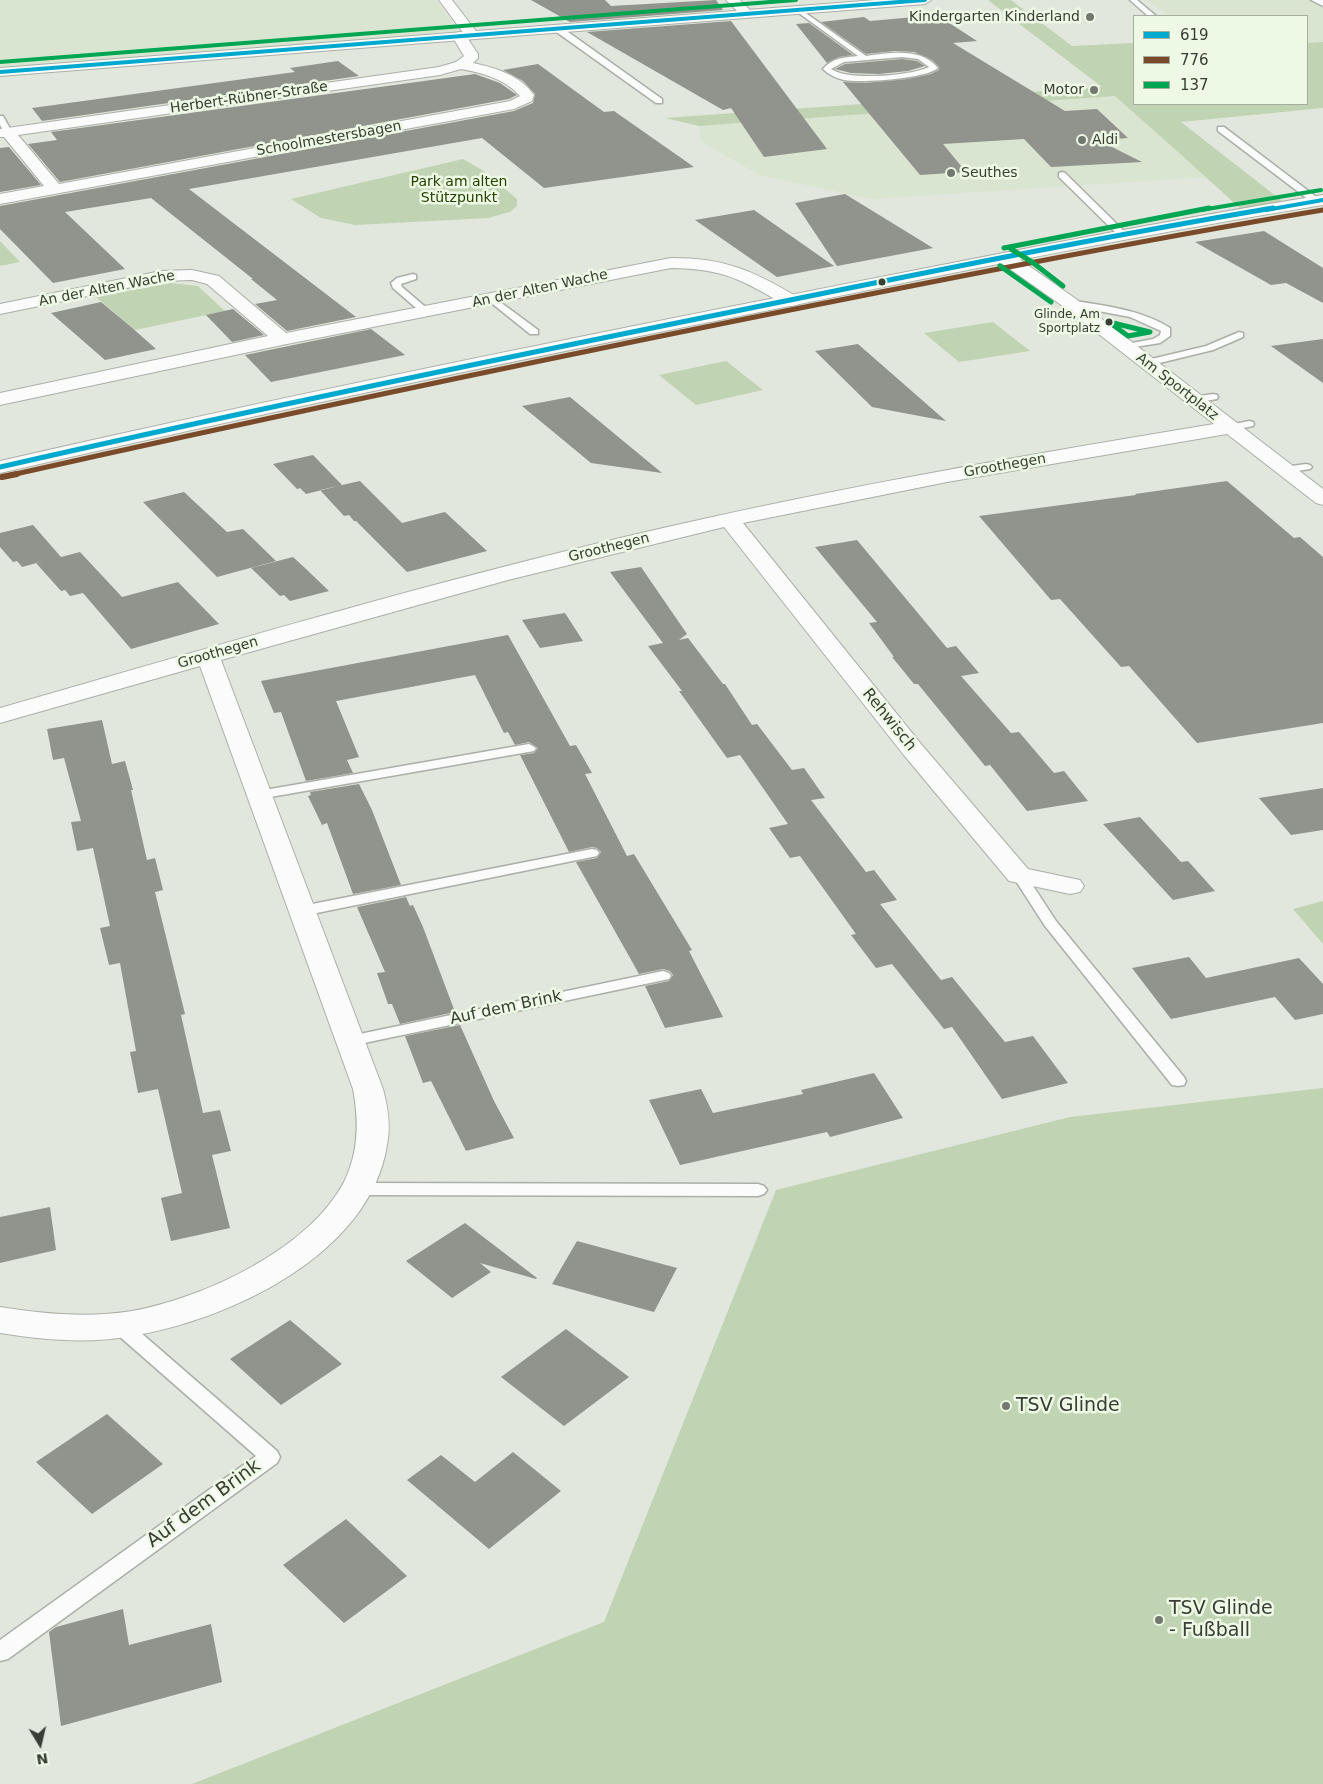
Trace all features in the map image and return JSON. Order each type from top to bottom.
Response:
[{"type":"street","points":[[445,0],[466,36],[471,54],[471,58],[462,65]]},
{"type":"street","points":[[732,0],[748,14]]},
{"type":"street","points":[[0,72],[925,0]]},
{"type":"street","points":[[1316,0],[1323,3]]},
{"type":"street","name":"Herbert-Rübner-Straße","points":[[4,132],[428,73],[462,65]]},
{"type":"street","name":"Schoolmestersbagen","points":[[0,199],[504,107],[523,102],[527,98],[524,91],[496,72],[462,65]]},
{"type":"street","points":[[4,132],[54,188]]},
{"type":"street","points":[[0,467],[214,418],[470,364],[1122,234],[1320,201]]},
{"type":"street","name":"Am Sportplatz","points":[[1006,258],[1026,270],[1070,303],[1194,400],[1239,426],[1285,470],[1323,499]]},
{"type":"street","name":"An der Alten Wache","points":[[0,399],[282,339],[654,266],[691,263],[710,264],[741,272],[791,301]]},
{"type":"street","name":"An der Alten Wache","points":[[0,309],[161,276],[192,275],[213,280],[282,339]]},
{"type":"street","name":"Groothegen","points":[[0,716],[451,587],[730,520],[967,472],[1239,426]]},
{"type":"street","name":"Rehwisch","points":[[730,520],[912,749],[1019,876]]},
{"type":"street","points":[[0,1320],[55,1328],[118,1324],[154,1318],[202,1305],[267,1275],[286,1263],[319,1236],[345,1207],[357,1189],[371,1154],[374,1117],[368,1089],[208,656]]},
{"type":"street","points":[[1019,876],[1070,886]]},
{"type":"lane","points":[[1133,0],[1151,15]]},
{"type":"lane","points":[[798,10],[865,58],[913,57],[927,61],[934,68],[928,71],[861,79],[838,76],[830,73],[827,69],[830,65],[839,61],[865,58]]},
{"type":"lane","points":[[558,29],[659,102]]},
{"type":"lane","points":[[0,118],[4,132]]},
{"type":"lane","points":[[1221,129],[1320,201]]},
{"type":"lane","points":[[1062,175],[1122,234]]},
{"type":"lane","points":[[413,277],[400,280],[396,284],[398,288],[426,312]]},
{"type":"lane","points":[[492,299],[534,332]]},
{"type":"lane","points":[[1070,303],[1145,319],[1166,330],[1164,336],[1156,341],[1126,346]]},
{"type":"lane","points":[[1147,363],[1194,352],[1239,335]]},
{"type":"lane","points":[[1194,400],[1213,397]]},
{"type":"lane","points":[[1285,470],[1306,467]]},
{"type":"lane","points":[[259,795],[529,748]]},
{"type":"lane","points":[[302,911],[592,853]]},
{"type":"lane","points":[[1019,876],[1050,923],[1178,1081]]},
{"type":"lane","name":"Auf dem Brink","points":[[350,1040],[662,976]]},
{"type":"lane","points":[[357,1189],[758,1190]]},
{"type":"lane","name":"Auf dem Brink","points":[[0,1652],[270,1457],[118,1324]]},
{"type":"shaded area","points":[[0,0],[436,0],[460,34],[0,69]]},
{"type":"shaded area","points":[[1147,0],[1323,0],[1323,42],[1308,43],[1308,15],[1167,15]]},
{"type":"shaded area","points":[[1115,96],[1207,177],[871,199],[760,175],[701,142],[699,126]]},
{"type":"green space","points":[[988,0],[1011,0],[1072,46],[1133,43],[1133,105],[1308,105],[1308,43],[1323,42],[1323,108],[1181,122],[1286,204],[1243,211],[1115,96],[699,126],[665,118],[1102,87]]},
{"type":"green space","name":"Park am alten Stützpunkt","points":[[463,159],[482,170],[517,199],[517,206],[510,212],[488,218],[355,225],[321,218],[291,199]]},
{"type":"green space","points":[[0,241],[20,262],[0,266]]},
{"type":"green space","points":[[171,283],[198,286],[225,311],[135,330],[96,297]]},
{"type":"green space","points":[[993,322],[1030,351],[959,362],[924,333]]},
{"type":"green space","points":[[726,361],[763,390],[696,405],[659,375]]},
{"type":"green space","points":[[1323,901],[1323,944],[1293,909]]},
{"type":"green space","name":"TSV Glinde","points":[[1323,1088],[1323,1784],[192,1784],[604,1622],[776,1190],[1070,1117]]},
{"type":"building","points":[[531,0],[605,0],[611,6],[716,0],[723,10],[570,22]]},
{"type":"building","points":[[937,15],[977,41],[953,43],[1065,111],[1097,109],[1128,138],[1098,140],[1142,162],[1051,167],[1024,139],[943,144],[966,172],[920,175],[843,82],[864,83],[907,79],[931,74],[939,70],[939,67],[932,60],[914,52],[895,51],[866,54],[821,22],[864,17],[870,21]]},
{"type":"building","points":[[731,21],[827,149],[764,157],[731,108],[723,110],[587,32]]},
{"type":"building","points":[[809,23],[853,55],[839,57],[827,63],[796,24]]},
{"type":"building","points":[[902,59],[917,61],[925,66],[908,71],[879,74],[851,73],[835,69],[845,64]]},
{"type":"building","points":[[338,61],[359,76],[42,121],[32,108],[295,72],[290,68]]},
{"type":"building","points":[[538,64],[604,112],[614,111],[694,167],[544,188],[482,138],[189,189],[356,317],[287,331],[255,304],[277,300],[151,198],[65,212],[125,269],[53,283],[0,229],[0,206],[514,111],[533,103],[535,94],[523,81],[503,70]]},
{"type":"building","points":[[475,74],[500,83],[517,95],[509,99],[60,182],[28,144],[57,140],[51,132]]},
{"type":"building","points":[[9,147],[41,185],[0,192],[0,148]]},
{"type":"building","points":[[845,194],[933,248],[837,266],[795,203]]},
{"type":"building","points":[[754,210],[834,266],[777,277],[695,220]]},
{"type":"building","points":[[1264,231],[1323,268],[1323,303],[1286,283],[1271,285],[1195,242]]},
{"type":"building","points":[[101,302],[156,349],[105,360],[51,313]]},
{"type":"building","points":[[233,309],[264,335],[232,342],[206,315]]},
{"type":"building","points":[[371,329],[405,355],[271,382],[245,355]]},
{"type":"building","points":[[1323,339],[1323,383],[1271,346]]},
{"type":"building","points":[[858,344],[946,421],[872,407],[815,351]]},
{"type":"building","points":[[570,397],[662,473],[591,463],[522,406]]},
{"type":"building","points":[[313,455],[342,485],[306,494],[300,488],[297,489],[273,464]]},
{"type":"building","points":[[360,481],[402,523],[445,512],[487,551],[407,572],[356,521],[349,515],[344,516],[320,490]]},
{"type":"building","points":[[1227,481],[1294,538],[1300,537],[1323,557],[1323,723],[1197,743],[1129,666],[1121,667],[1060,599],[1051,600],[979,516]]},
{"type":"building","points":[[184,492],[227,532],[243,529],[276,561],[217,577],[143,502]]},
{"type":"building","points":[[33,525],[61,557],[80,552],[122,597],[178,582],[219,624],[131,649],[83,593],[70,596],[65,590],[61,591],[36,563],[22,567],[17,561],[13,562],[0,547],[0,533]]},
{"type":"building","points":[[857,540],[947,648],[956,646],[979,673],[961,676],[1011,733],[1019,732],[1054,773],[1064,771],[1088,801],[1027,811],[990,765],[985,766],[918,684],[914,684],[892,657],[894,657],[869,623],[877,622],[815,547]]},
{"type":"building","points":[[293,557],[329,591],[290,601],[284,595],[280,596],[251,568]]},
{"type":"building","points":[[641,567],[687,634],[679,640],[688,638],[723,684],[725,684],[752,725],[757,724],[792,770],[804,768],[825,798],[811,800],[866,872],[874,870],[897,900],[880,904],[941,980],[952,977],[1005,1042],[1033,1036],[1068,1083],[1002,1099],[952,1027],[944,1029],[892,964],[876,968],[851,935],[856,934],[800,856],[790,858],[769,828],[788,824],[740,755],[727,758],[679,691],[682,691],[648,646],[663,643],[610,572]]},
{"type":"building","points":[[565,613],[583,641],[540,648],[522,620]]},
{"type":"building","points":[[508,635],[570,746],[576,745],[592,773],[585,774],[627,856],[634,854],[692,950],[689,951],[723,1017],[665,1028],[645,986],[669,981],[673,975],[670,971],[663,969],[639,974],[576,862],[597,858],[601,852],[597,848],[592,847],[569,852],[520,755],[534,753],[538,748],[529,742],[515,745],[508,732],[504,733],[475,675],[336,701],[359,757],[347,760],[353,773],[306,781],[281,712],[274,713],[261,681]]},
{"type":"building","points":[[102,720],[112,764],[125,761],[133,790],[131,790],[147,860],[155,858],[163,890],[155,892],[185,1014],[181,1015],[203,1113],[220,1110],[231,1151],[212,1155],[230,1228],[171,1241],[161,1198],[182,1193],[158,1089],[138,1093],[130,1052],[136,1051],[120,963],[109,965],[100,928],[110,926],[93,848],[77,851],[71,822],[81,821],[64,758],[53,760],[47,729]]},
{"type":"building","points":[[359,784],[372,810],[401,885],[353,894],[327,823],[322,825],[308,796],[311,795],[310,792]]},
{"type":"building","points":[[1323,788],[1323,830],[1291,835],[1259,798]]},
{"type":"building","points":[[1140,817],[1181,862],[1188,861],[1215,891],[1173,900],[1103,824]]},
{"type":"building","points":[[406,897],[410,906],[413,905],[423,927],[455,1012],[400,1024],[392,1004],[388,1004],[377,973],[385,972],[357,907]]},
{"type":"building","points":[[1189,957],[1206,978],[1299,958],[1323,984],[1323,1014],[1295,1020],[1275,997],[1171,1019],[1132,968]]},
{"type":"building","points":[[460,1025],[494,1101],[514,1138],[466,1151],[431,1081],[423,1083],[405,1036]]},
{"type":"building","points":[[874,1073],[903,1118],[830,1137],[827,1132],[680,1165],[649,1100],[701,1089],[713,1113],[803,1094],[801,1090]]},
{"type":"building","points":[[50,1207],[56,1250],[0,1263],[0,1217]]},
{"type":"building","points":[[465,1223],[537,1278],[480,1263],[491,1272],[452,1298],[406,1261]]},
{"type":"building","points":[[577,1241],[677,1268],[654,1312],[552,1284]]},
{"type":"building","points":[[290,1320],[342,1364],[281,1405],[230,1359]]},
{"type":"building","points":[[566,1329],[629,1377],[564,1426],[501,1377]]},
{"type":"building","points":[[107,1414],[163,1464],[92,1514],[36,1462]]},
{"type":"building","points":[[513,1452],[561,1491],[489,1549],[407,1480],[441,1455],[475,1482]]},
{"type":"building","points":[[346,1519],[407,1576],[344,1623],[283,1565]]},
{"type":"building","points":[[123,1609],[129,1645],[211,1624],[222,1682],[61,1726],[49,1632],[56,1627]]},
{"type":"transit line","name":"137","points":[[0,62],[796,0]]},
{"type":"transit line","name":"619","points":[[0,72],[925,0]]},
{"type":"transit line","name":"137","points":[[1004,248],[1174,214],[1321,190]]},
{"type":"transit line","name":"619","points":[[0,467],[295,402],[691,320],[1056,248],[1323,200]]},
{"type":"transit line","name":"776","points":[[2,477],[494,370],[1057,258],[1323,210]]},
{"type":"transit line","name":"137","points":[[1011,249],[1032,262],[1063,286]]},
{"type":"transit line","name":"137","points":[[1000,266],[1051,302]]},
{"type":"transit line","name":"137","points":[[1109,322],[1150,332],[1128,336],[1109,322]]},
{"type":"place","name":"Kindergarten Kinderland","points":[[1090,17]]},
{"type":"place","name":"Motor","points":[[1094,90]]},
{"type":"place","name":"Aldi","points":[[1082,140]]},
{"type":"place","name":"Seuthes","points":[[951,173]]},
{"type":"place","name":"Glinde, Am Sportplatz","points":[[1109,322]]},
{"type":"place","name":"TSV Glinde","points":[[1006,1406]]},
{"type":"place","name":"TSV Glinde - Fußball","points":[[1159,1620]]}]
